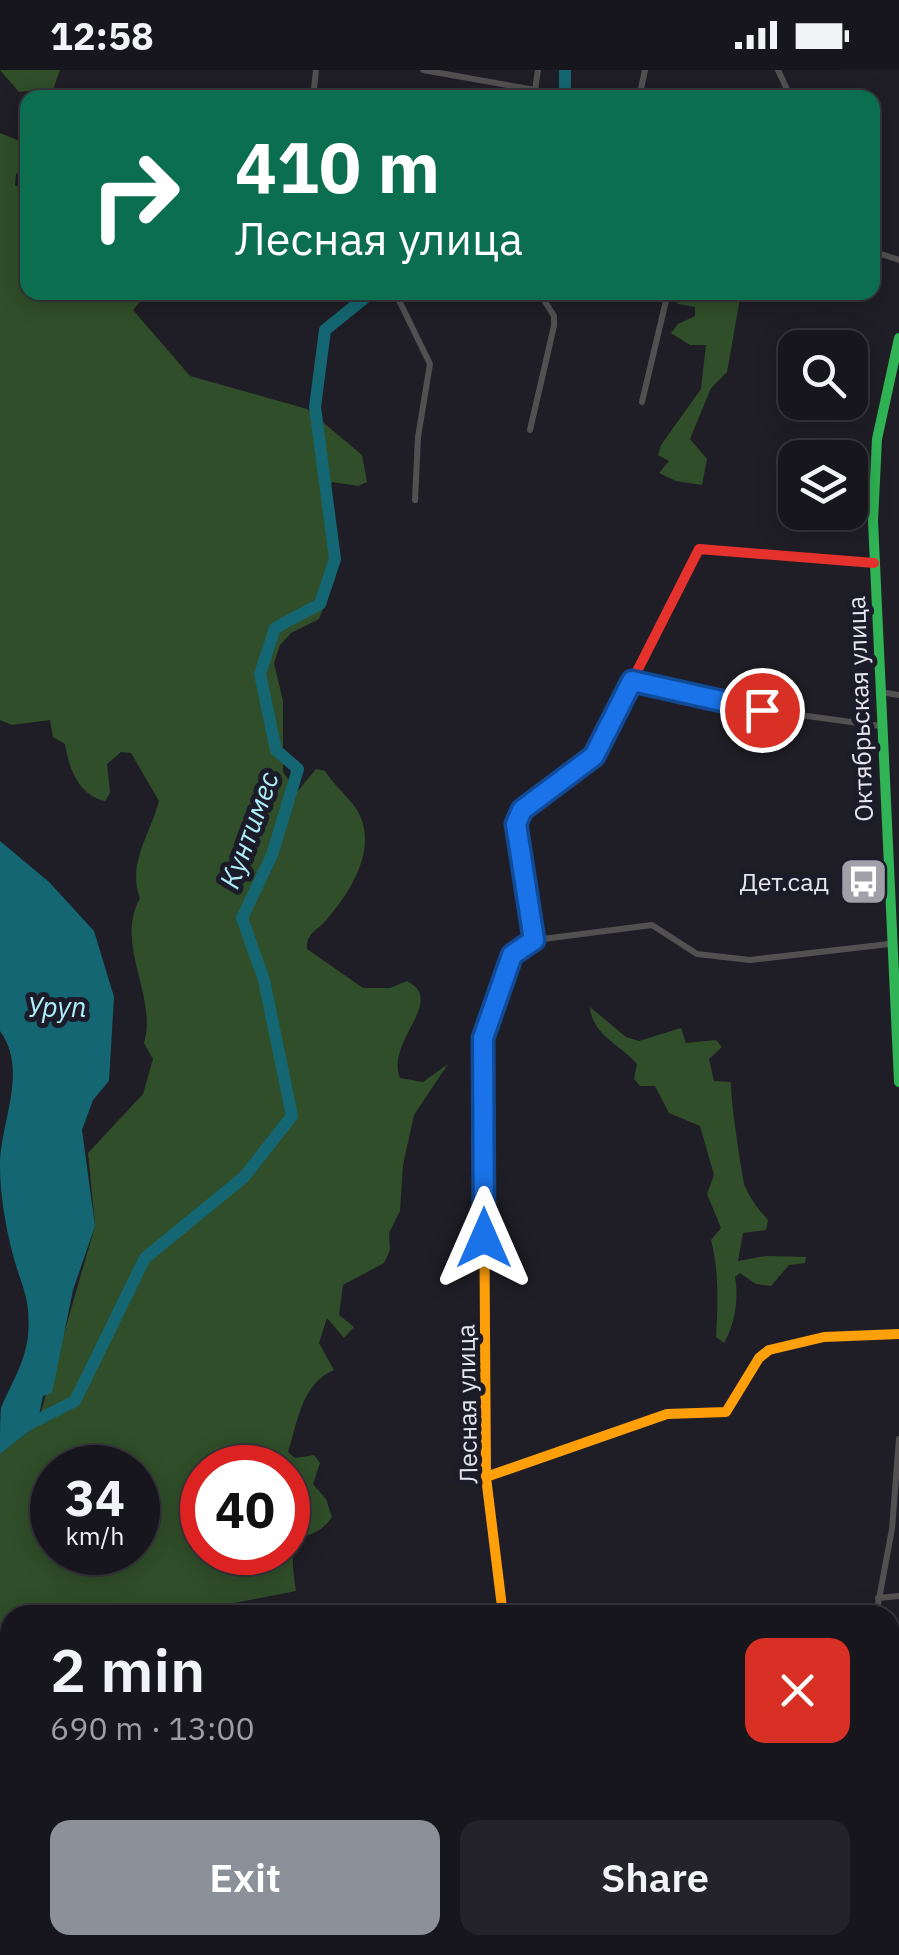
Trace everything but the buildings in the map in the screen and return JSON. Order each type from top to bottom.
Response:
[{"type":"street","points":[[423,70],[535,90],[538,70]]},
{"type":"street","points":[[398,300],[430,364],[418,437],[415,500]]},
{"type":"street","points":[[530,430],[554,326],[554,316],[544,300]]},
{"type":"street","points":[[642,402],[666,300]]},
{"type":"street","name":"Октябрьская улица","points":[[899,338],[877,439],[874,563],[889,944],[899,1082]]},
{"type":"street","points":[[874,563],[699,549],[594,756],[522,810],[516,824],[534,940],[652,924],[697,954],[750,960],[889,944]]},
{"type":"street","points":[[632,681],[762,710],[881,726]]},
{"type":"street","points":[[880,692],[899,695]]},
{"type":"street","name":"Лесная улица","points":[[501,1605],[486,1477],[483,1038],[512,955],[534,940]]},
{"type":"street","points":[[486,1477],[667,1414],[726,1412],[744,1396],[760,1357],[783,1342],[899,1334]]},
{"type":"street","points":[[877,1605],[892,1529],[899,1440]]},
{"type":"street","points":[[878,1598],[899,1596]]},
{"type":"green space","points":[[0,70],[60,70],[55,90],[19,92]]},
{"type":"green space","points":[[0,133],[20,141],[20,172],[16,174],[15,185],[20,188],[20,300],[141,300],[133,310],[190,376],[307,409],[362,455],[367,482],[358,486],[332,482],[329,491],[339,544],[335,579],[319,619],[291,633],[280,645],[274,663],[283,701],[283,772],[297,792],[316,769],[325,771],[355,807],[365,837],[360,867],[353,881],[336,908],[311,935],[307,949],[363,988],[390,988],[407,981],[418,989],[418,1011],[400,1050],[400,1078],[423,1082],[448,1064],[414,1115],[403,1165],[400,1211],[389,1233],[390,1250],[384,1263],[343,1285],[339,1315],[354,1327],[344,1338],[327,1318],[319,1343],[334,1370],[323,1376],[308,1394],[290,1445],[180,1445],[180,1575],[294,1575],[296,1591],[224,1605],[0,1605],[0,1454],[37,1425],[61,1344],[95,1226],[88,1153],[143,1094],[153,1059],[144,1043],[146,1007],[132,934],[140,898],[138,861],[159,801],[131,753],[121,752],[107,764],[110,793],[105,801],[96,798],[76,779],[65,744],[53,737],[50,720],[12,725],[0,720]]},
{"type":"green space","points":[[676,300],[740,300],[727,372],[711,388],[690,439],[707,459],[702,485],[676,481],[659,473],[669,461],[658,455],[661,445],[701,389],[706,345],[690,345],[671,333],[678,324],[695,316],[695,307],[678,304]]},
{"type":"green space","points":[[590,1007],[626,1037],[639,1041],[681,1028],[686,1043],[716,1040],[722,1047],[709,1059],[714,1081],[731,1082],[745,1186],[768,1220],[766,1230],[743,1233],[738,1261],[766,1256],[806,1257],[805,1263],[789,1265],[771,1286],[756,1284],[740,1273],[735,1277],[735,1311],[724,1343],[716,1337],[717,1275],[711,1240],[721,1228],[707,1194],[714,1175],[700,1126],[669,1113],[655,1086],[640,1086],[634,1079],[637,1064],[596,1025]]},
{"type":"green space","points":[[314,1455],[320,1463],[313,1484],[326,1499],[332,1517],[310,1535],[310,1456]]},
{"type":"water","name":"Уруп","points":[[0,841],[49,882],[94,931],[114,997],[109,1081],[93,1100],[82,1130],[95,1226],[73,1290],[52,1393],[43,1396],[37,1425],[0,1454],[1,1408],[24,1355],[29,1322],[5,1221],[0,1176],[13,1079],[8,1046],[0,1031]]},
{"type":"waterway","name":"Кунтимес","points":[[564,90],[565,70]]},
{"type":"waterway","name":"Кунтимес","points":[[0,1439],[75,1401],[145,1258],[244,1177],[292,1116],[264,980],[242,918],[272,855],[298,769],[276,750],[260,674],[275,628],[320,604],[335,559],[315,407],[325,330],[362,300]]},
{"type":"traffic: fast","points":[[899,338],[877,439],[873,521],[899,1082]]},
{"type":"traffic: slow","points":[[502,1605],[486,1477],[483,1038],[512,955],[529,944]]},
{"type":"traffic: slow","points":[[486,1477],[667,1414],[726,1412],[759,1358],[769,1350],[824,1337],[899,1334]]},
{"type":"traffic: jam","points":[[529,944],[535,940],[516,823],[522,810],[594,756],[699,549],[874,563]]},
{"type":"place","name":"Дет.сад","points":[[864,882]]},
{"type":"route","points":[[484,1238],[483,1038],[512,955],[534,940],[516,824],[522,810],[594,756],[632,681],[762,710]]}]
